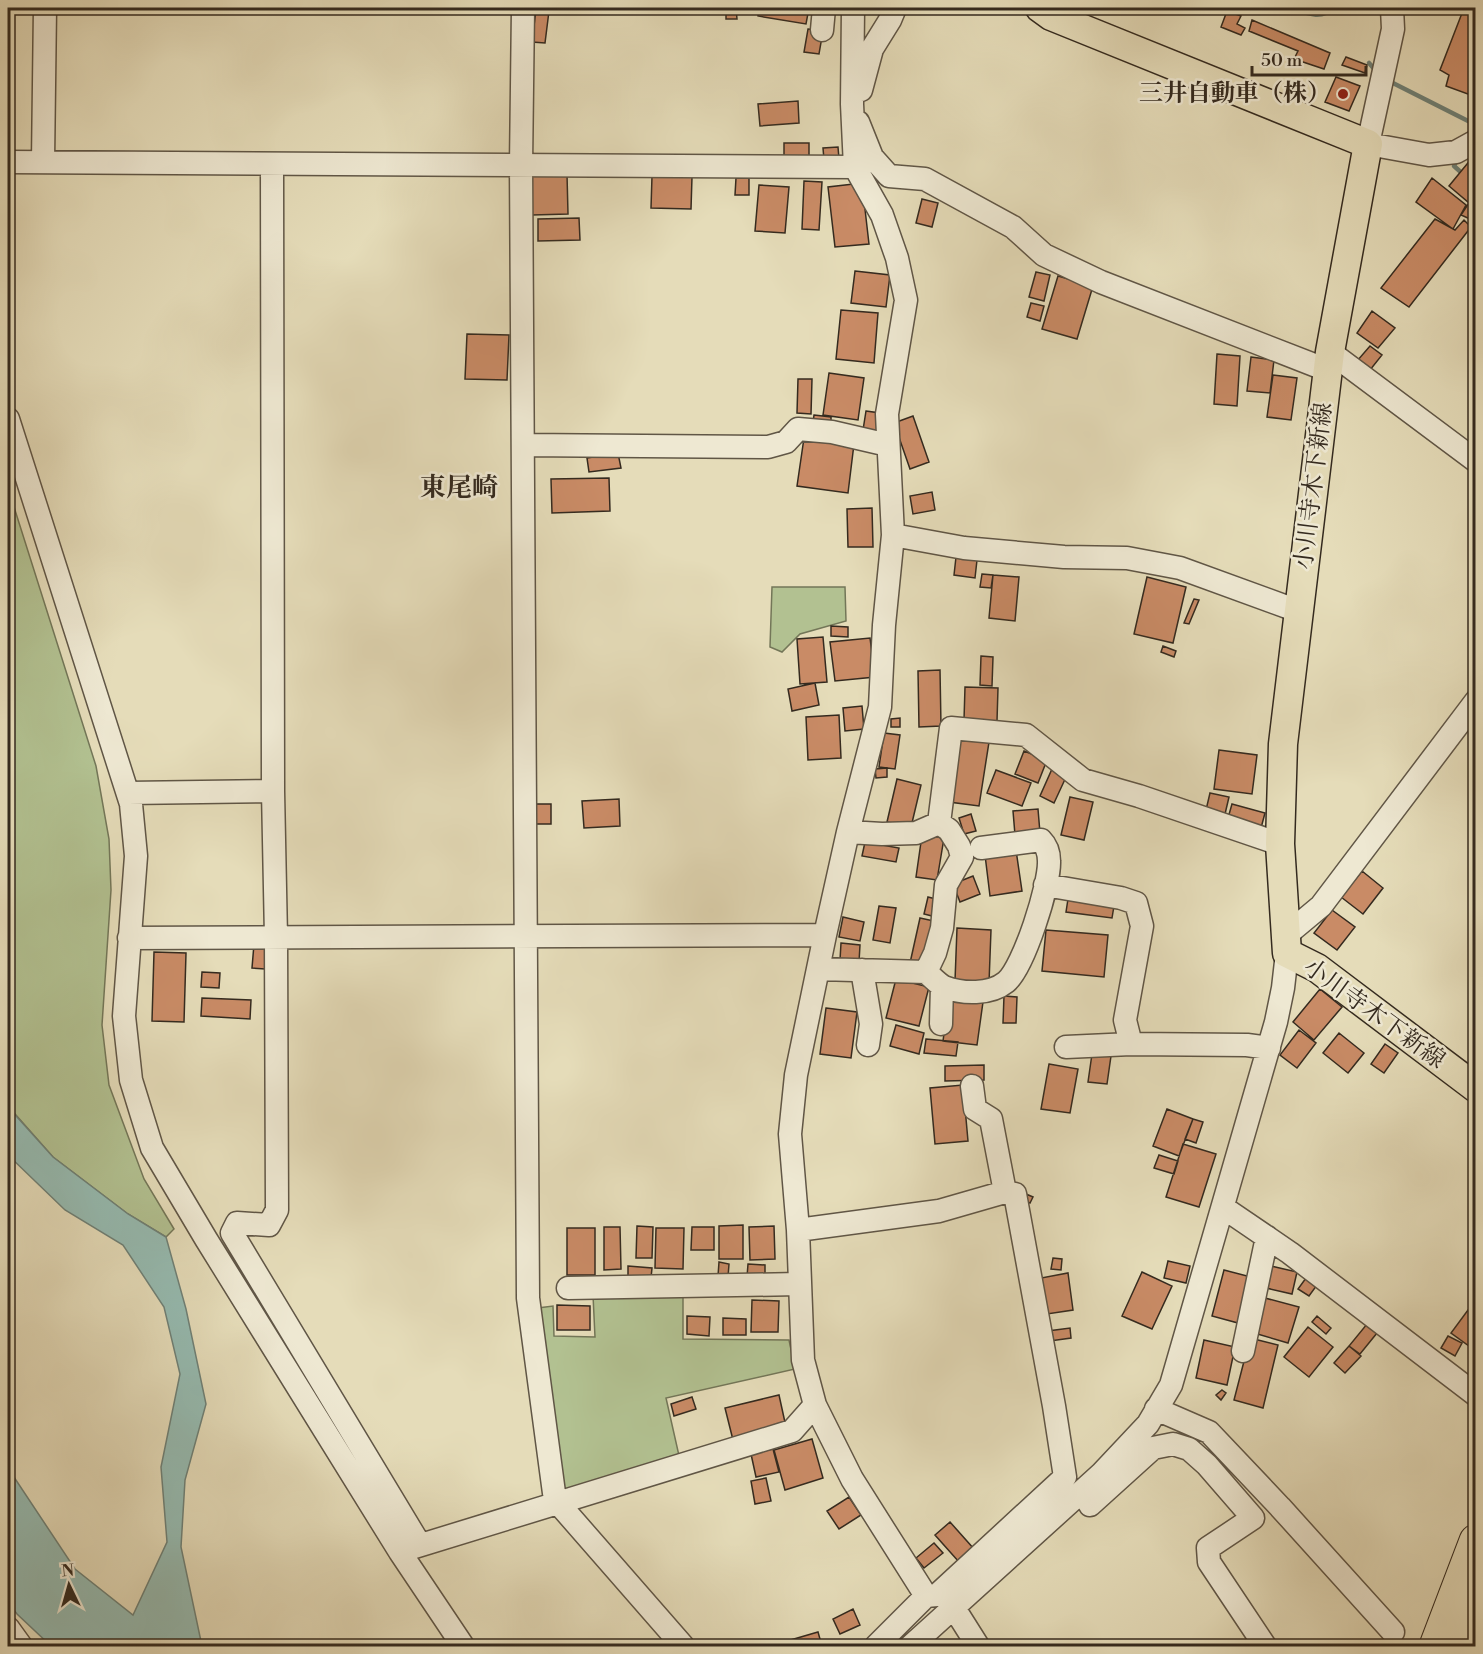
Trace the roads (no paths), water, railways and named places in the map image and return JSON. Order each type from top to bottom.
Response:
[{"type":"highway","points":[[1436,1647],[1476,1541]]},
{"type":"highway","points":[[1463,1647],[1476,1614]]},
{"type":"main road","points":[[1040,8],[1051,16],[1368,144]]},
{"type":"main road","name":"小川寺木下新線","points":[[1368,144],[1329,361],[1283,744],[1280,844],[1286,944],[1476,1088]]},
{"type":"street","points":[[43,161],[45,8]]},
{"type":"street","points":[[524,8],[521,165],[528,1298],[554,1493],[559,1504],[683,1647]]},
{"type":"street","points":[[853,8],[852,104],[855,167],[882,215],[897,258],[906,300],[887,414],[893,535],[884,625],[880,707],[825,935],[796,1075],[790,1134],[798,1230],[803,1360],[815,1405],[852,1479],[926,1596]]},
{"type":"street","points":[[852,104],[860,95],[872,49],[895,8]]},
{"type":"street","points":[[1392,8],[1393,29],[1368,144],[1429,155],[1456,153],[1476,141]]},
{"type":"street","points":[[852,104],[872,157],[890,176],[925,179],[1013,227],[1044,255],[1101,282],[1329,361],[1476,461]]},
{"type":"street","points":[[8,162],[855,167]]},
{"type":"street","points":[[272,164],[273,791],[277,1210],[269,1225],[237,1223],[232,1233],[463,1647]]},
{"type":"street","points":[[8,419],[131,804],[136,856],[123,1016],[131,1080],[152,1148],[206,1239],[410,1549]]},
{"type":"street","points":[[523,445],[768,447],[786,442],[798,429],[832,432],[888,446]]},
{"type":"street","points":[[893,535],[964,548],[1064,557],[1127,558],[1180,568],[1298,611]]},
{"type":"street","points":[[958,1614],[1101,1474],[1148,1424],[1171,1384],[1269,1048],[1283,988],[1286,944],[1321,906],[1476,701]]},
{"type":"street","points":[[939,823],[951,728],[1026,735],[1083,780],[1139,796],[1280,844]]},
{"type":"street","points":[[128,793],[273,791]]},
{"type":"street","points":[[848,832],[882,834],[916,832],[939,823]]},
{"type":"street","points":[[939,823],[949,830],[960,846],[962,857],[946,885],[942,928],[935,953],[934,979],[941,1024]]},
{"type":"street","points":[[818,969],[862,970],[934,979],[963,992],[986,991],[1006,982],[1016,969],[1029,941],[1045,885],[1049,862],[1047,846],[1041,840],[981,848]]},
{"type":"street","points":[[1045,885],[1121,898],[1136,903],[1142,926],[1125,1020],[1131,1044]]},
{"type":"street","points":[[129,938],[825,935]]},
{"type":"street","points":[[862,970],[871,1024],[868,1045]]},
{"type":"street","points":[[1066,1047],[1131,1044],[1247,1045],[1269,1048]]},
{"type":"street","points":[[972,1086],[975,1108],[991,1119],[1005,1192]]},
{"type":"street","points":[[798,1230],[939,1211],[1005,1192],[1015,1194],[1065,1477],[937,1595],[926,1596],[876,1647]]},
{"type":"street","points":[[1224,1208],[1267,1237],[1476,1395]]},
{"type":"street","points":[[1243,1351],[1267,1237]]},
{"type":"street","points":[[568,1288],[799,1284]]},
{"type":"street","points":[[410,1549],[792,1431],[815,1405]]},
{"type":"street","points":[[1156,1409],[1209,1432],[1392,1632]]},
{"type":"street","points":[[911,1647],[958,1614],[1153,1448],[1173,1444],[1189,1449],[1198,1457],[1252,1518],[1208,1548],[1209,1562],[1265,1647]]},
{"type":"street","points":[[958,1614],[978,1647]]},
{"type":"street","points":[[8,1628],[21,1647]]},
{"type":"water","points":[[1288,8],[1335,8],[1330,13],[1313,16]]},
{"type":"water","points":[[8,1107],[53,1157],[128,1214],[166,1237],[186,1309],[206,1404],[185,1480],[181,1547],[202,1646],[51,1646],[17,1614],[8,1602],[8,1468],[75,1569],[133,1615],[167,1542],[161,1467],[180,1374],[164,1307],[123,1245],[65,1210],[8,1155]]},
{"type":"waterway","points":[[1369,63],[1376,71]]},
{"type":"waterway","points":[[1387,80],[1476,125]]},
{"type":"waterway","points":[[1457,160],[1454,166],[1464,175]]},
{"type":"place","name":"三井自動車（株）","points":[[1343,94]]},
{"type":"district","name":"東尾崎","points":[[459,488]]}]
